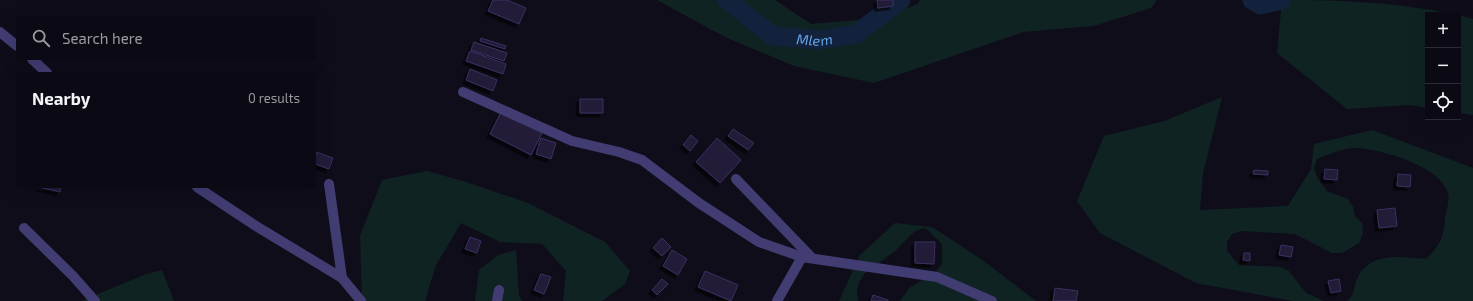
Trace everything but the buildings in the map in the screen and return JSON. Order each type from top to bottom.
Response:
[{"type":"street","points":[[0,32],[16,45]]},
{"type":"street","points":[[33,60],[46,72]]},
{"type":"street","points":[[463,92],[572,141],[618,152],[642,160],[699,203],[759,242],[807,258],[937,277],[992,301]]},
{"type":"street","points":[[736,179],[807,258]]},
{"type":"street","points":[[329,184],[342,278]]},
{"type":"street","points":[[199,188],[256,226],[342,278],[361,301]]},
{"type":"street","points":[[24,228],[73,276],[95,301]]},
{"type":"street","points":[[777,301],[807,258]]},
{"type":"street","points":[[497,301],[499,290]]},
{"type":"green space","points":[[657,0],[775,0],[811,24],[879,18],[918,4],[920,0],[1157,0],[1151,8],[1094,26],[1023,32],[874,83],[794,66],[725,37]]},
{"type":"green space","points":[[1282,0],[1369,3],[1412,7],[1440,12],[1425,12],[1425,108],[1409,105],[1347,109],[1277,53]]},
{"type":"green space","points":[[1461,16],[1473,19],[1473,115],[1461,113]]},
{"type":"green space","points":[[1222,97],[1203,173],[1200,210],[1288,206],[1311,169],[1314,144],[1372,130],[1473,168],[1473,301],[1347,301],[1353,294],[1357,279],[1363,270],[1370,264],[1387,258],[1406,257],[1426,259],[1431,255],[1442,236],[1448,203],[1448,193],[1443,183],[1423,167],[1395,156],[1369,149],[1353,148],[1332,153],[1317,159],[1314,168],[1317,177],[1327,191],[1348,199],[1353,207],[1355,216],[1362,223],[1363,233],[1359,243],[1342,253],[1332,253],[1295,234],[1242,231],[1232,234],[1227,242],[1227,251],[1239,265],[1281,267],[1289,271],[1306,293],[1324,301],[1293,301],[1196,283],[1100,233],[1077,201],[1104,136],[1164,121]]},
{"type":"green space","points":[[427,171],[466,182],[528,203],[605,242],[630,271],[625,284],[602,301],[563,301],[566,271],[542,244],[500,242],[461,223],[436,265],[425,301],[362,301],[360,236],[382,180]]},
{"type":"green space","points":[[895,223],[932,227],[981,259],[1036,301],[900,301],[909,288],[936,272],[942,264],[942,244],[928,230],[923,228],[914,232],[895,251],[865,273],[859,282],[857,291],[858,301],[839,301],[860,255]]},
{"type":"green space","points":[[516,250],[519,295],[522,301],[475,301],[479,270],[498,255]]},
{"type":"green space","points":[[162,270],[174,301],[81,301],[146,274]]},
{"type":"waterway","name":"Mlem","points":[[727,0],[773,36],[820,40],[856,34],[901,0]]},
{"type":"waterway","name":"Mlem","points":[[1252,0],[1260,5],[1281,0]]}]
